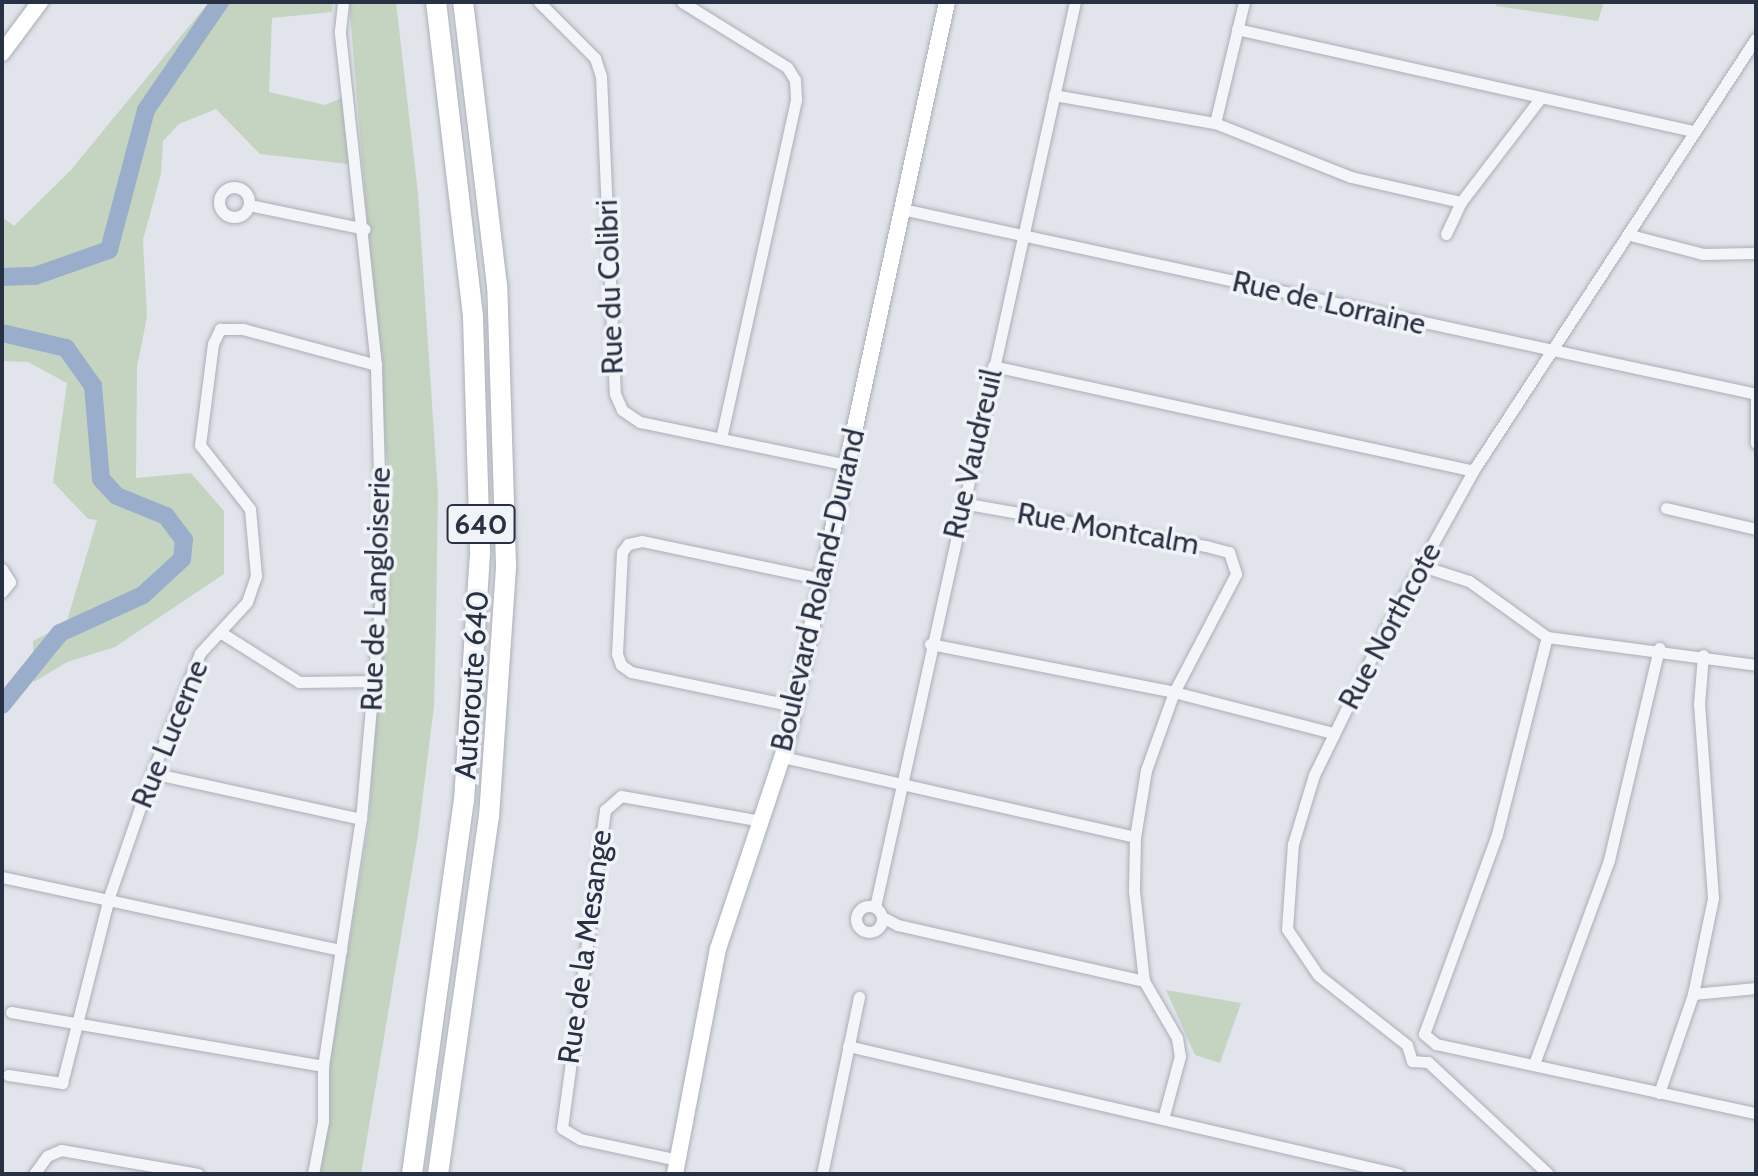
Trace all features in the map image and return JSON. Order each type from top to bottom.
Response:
[{"type":"highway","name":"Autoroute 640","points":[[412,1174],[464,801],[481,540],[473,316],[436,2]]},
{"type":"highway","name":"Autoroute 640","points":[[440,1174],[491,793],[506,548],[499,308],[463,2]]},
{"type":"street","points":[[2,53],[40,2]]},
{"type":"street","name":"Rue de Langloiserie","points":[[313,1174],[323,1121],[323,1066],[361,819],[382,582],[376,365],[365,229],[341,35],[343,2]]},
{"type":"street","name":"Rue du Colibri","points":[[539,2],[595,58],[601,76],[615,394],[622,410],[640,422],[847,465]]},
{"type":"street","points":[[682,2],[787,67],[795,80],[796,100],[721,437]]},
{"type":"street","name":"Boulevard Roland-Durand","points":[[676,1167],[718,949],[783,757],[947,2]]},
{"type":"street","name":"Rue Vaudreuil","points":[[1075,2],[930,644],[878,912],[1144,981]]},
{"type":"street","points":[[1215,123],[1244,2]]},
{"type":"street","points":[[1237,29],[1539,100],[1695,131]]},
{"type":"street","name":"Rue Northcote","points":[[1547,1174],[1428,1062],[1412,1061],[1407,1045],[1318,975],[1287,929],[1293,844],[1332,733],[1473,471],[1756,38]]},
{"type":"street","points":[[1054,95],[1215,123],[1351,177],[1461,202]]},
{"type":"street","points":[[1446,234],[1461,202],[1539,100]]},
{"type":"street","points":[[249,205],[365,229]]},
{"type":"street","name":"Rue de Lorraine","points":[[902,209],[1023,233],[1552,353],[1756,394]]},
{"type":"street","points":[[1630,235],[1703,254],[1754,248]]},
{"type":"street","name":"Rue Lucerne","points":[[8,1075],[62,1083],[109,897],[188,678],[200,653],[247,602],[257,555],[250,509],[200,445],[213,344],[220,329],[243,329],[376,365]]},
{"type":"street","points":[[993,366],[1473,471]]},
{"type":"street","points":[[1756,394],[1756,443]]},
{"type":"street","name":"Rue Montcalm","points":[[962,503],[1229,552],[1236,574],[1174,692],[1146,770],[1135,837],[1134,891],[1144,981],[1177,1038],[1180,1056],[1163,1119]]},
{"type":"street","points":[[1666,508],[1756,529]]},
{"type":"street","points":[[794,706],[631,672],[621,665],[617,654],[622,552],[628,544],[642,541],[822,579]]},
{"type":"street","points":[[1422,566],[1469,581],[1547,637],[1659,648],[1756,665]]},
{"type":"street","points":[[2,569],[10,582],[2,592]]},
{"type":"street","points":[[220,632],[299,682],[375,681]]},
{"type":"street","points":[[1424,1034],[1497,834],[1547,637]]},
{"type":"street","points":[[930,644],[1174,692],[1332,733]]},
{"type":"street","points":[[1534,1064],[1609,860],[1659,648]]},
{"type":"street","points":[[1659,1093],[1693,994],[1713,898],[1699,704],[1703,655]]},
{"type":"street","points":[[783,757],[1135,837]]},
{"type":"street","points":[[152,773],[361,819]]},
{"type":"street","name":"Rue de la Mesange","points":[[676,1167],[580,1139],[562,1128],[605,810],[621,796],[761,821]]},
{"type":"street","points":[[2,877],[109,897],[341,950]]},
{"type":"street","points":[[1693,994],[1756,988]]},
{"type":"street","points":[[822,1174],[859,997]]},
{"type":"street","points":[[11,1012],[323,1066]]},
{"type":"street","points":[[1424,1034],[1436,1044],[1756,1113]]},
{"type":"street","points":[[1407,1045],[1410,1039],[1424,1034]]},
{"type":"street","points":[[1428,1062],[1436,1044]]},
{"type":"street","points":[[848,1046],[1398,1174]]},
{"type":"street","points":[[34,1174],[47,1156],[61,1150],[153,1170],[196,1174]]},
{"type":"green space","points":[[209,2],[333,2],[332,12],[272,18],[269,92],[325,105],[349,95],[357,165],[260,154],[216,109],[179,124],[163,141],[161,174],[143,240],[147,317],[137,367],[136,478],[191,473],[224,511],[224,574],[115,647],[67,662],[34,682],[33,641],[66,624],[97,520],[88,519],[53,482],[67,383],[28,362],[2,361],[2,217],[14,226],[70,171]]},
{"type":"green space","points":[[349,2],[396,2],[418,194],[438,493],[434,706],[418,835],[361,1174],[320,1174],[330,1061],[369,821],[386,577],[388,473]]},
{"type":"green space","points":[[1497,2],[1604,2],[1598,21],[1496,6]]},
{"type":"green space","points":[[1166,990],[1241,1003],[1220,1063],[1195,1055]]},
{"type":"waterway","points":[[2,277],[35,276],[109,250],[146,110],[220,2]]},
{"type":"waterway","points":[[2,333],[66,348],[93,386],[101,479],[117,496],[166,516],[184,540],[182,559],[143,595],[60,633],[2,705]]}]
